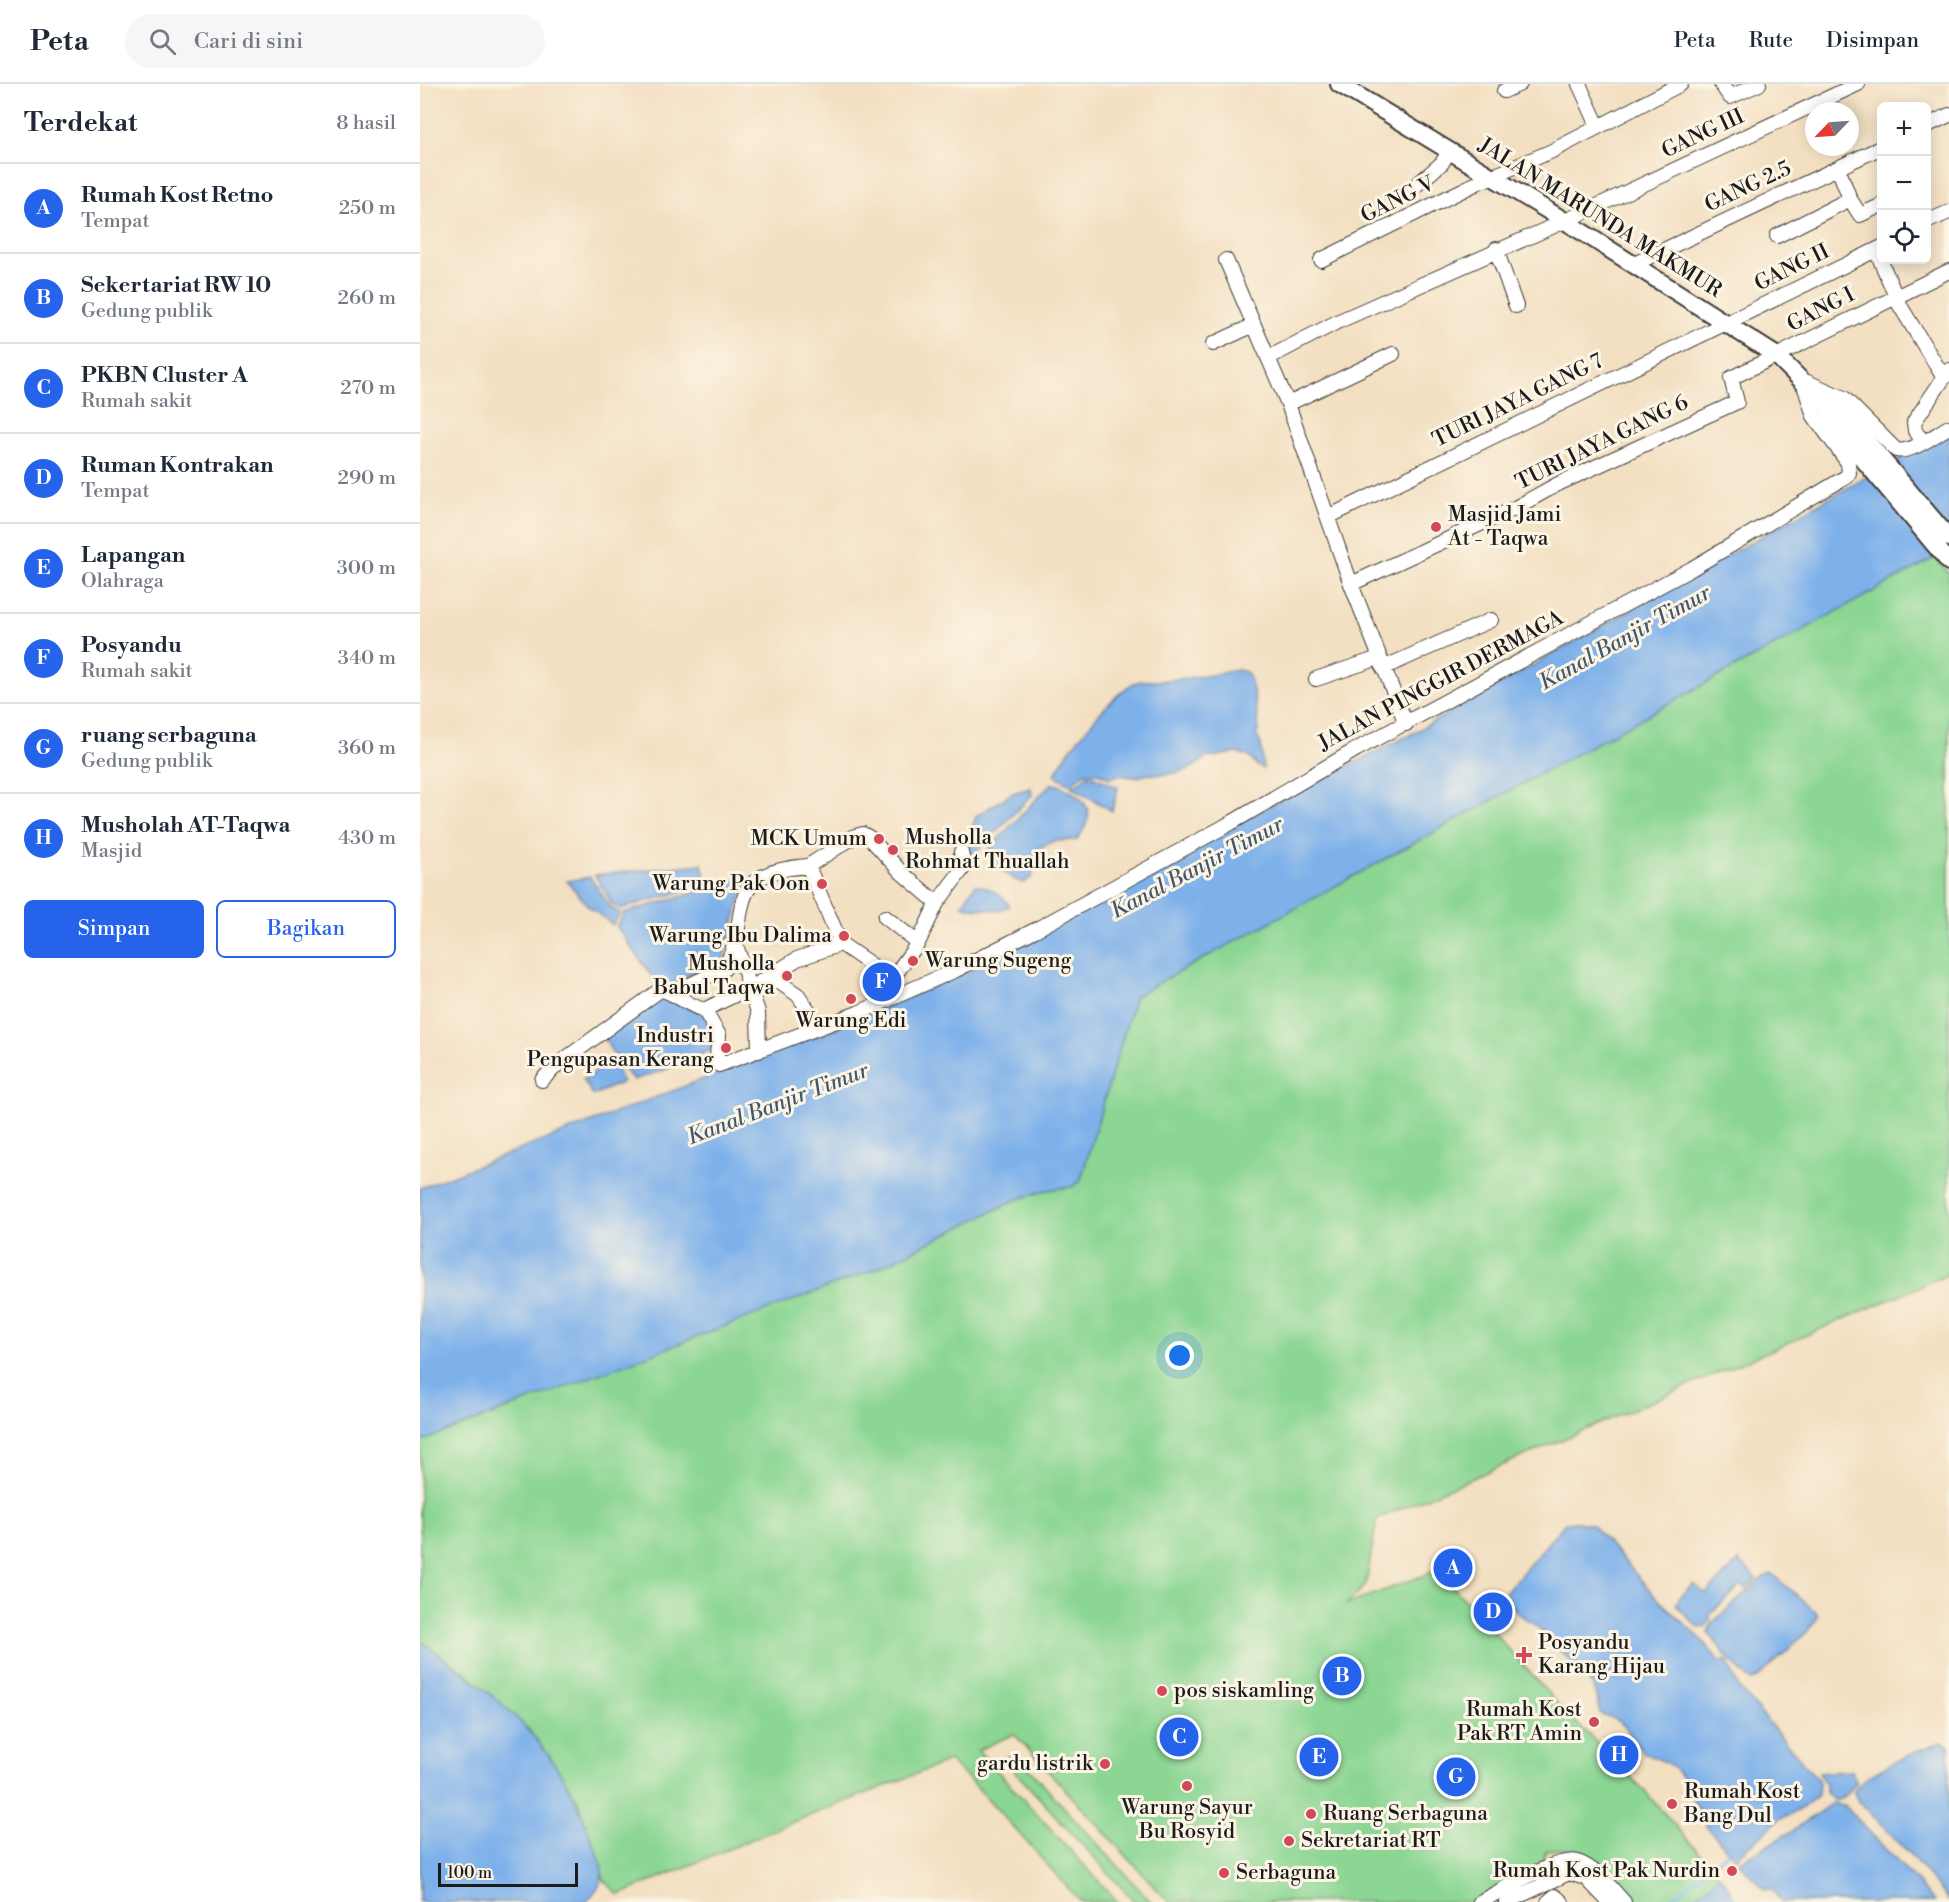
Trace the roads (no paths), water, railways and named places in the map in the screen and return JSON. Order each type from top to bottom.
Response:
[{"type":"main road","name":"JALAN MARUNDA MAKMUR","points":[[1339,84],[1565,221],[1777,356],[1826,405],[1831,421],[1873,458],[1949,538]]},
{"type":"main road","name":"JALAN MARUNDA MAKMUR","points":[[1873,458],[1945,558]]},
{"type":"street","points":[[1504,92],[1520,84]]},
{"type":"street","points":[[1579,84],[1598,126]]},
{"type":"street","name":"GANG V","points":[[1321,260],[1681,84]]},
{"type":"street","points":[[1721,84],[1730,97],[1759,84]]},
{"type":"street","name":"GANG III","points":[[1268,358],[1337,322],[1496,249],[1565,221],[1858,84]]},
{"type":"street","points":[[1931,124],[1949,115]]},
{"type":"street","name":"GANG 2.5","points":[[1632,265],[1877,149]]},
{"type":"street","points":[[1413,188],[1442,164],[1449,151]]},
{"type":"street","points":[[1838,168],[1850,199],[1860,215],[1877,208]]},
{"type":"street","points":[[1777,236],[1850,199]]},
{"type":"street","points":[[1931,220],[1949,212]]},
{"type":"street","points":[[1496,249],[1516,306]]},
{"type":"street","name":"GANG II","points":[[1726,323],[1877,249]]},
{"type":"street","points":[[1226,260],[1288,404],[1351,584],[1406,724]]},
{"type":"street","points":[[1885,264],[1896,296],[1947,374],[1914,422],[1915,431],[1923,441]]},
{"type":"street","name":"GANG I","points":[[1777,356],[1949,271]]},
{"type":"street","name":"TURI JAYA GANG 7","points":[[1328,517],[1726,323]]},
{"type":"street","points":[[1213,344],[1254,325]]},
{"type":"street","points":[[1288,404],[1393,354]]},
{"type":"street","name":"TURI JAYA GANG 6","points":[[1351,584],[1515,508],[1558,484],[1737,402],[1730,379],[1777,356]]},
{"type":"street","points":[[1803,381],[1844,398],[1896,450],[1901,451],[1949,427]]},
{"type":"street","name":"JALAN PINGGIR DERMAGA","points":[[704,1010],[719,1035],[717,1056],[719,1065],[820,1028],[912,990],[956,970],[1205,837],[1406,724],[1691,569],[1843,480],[1849,473],[1848,464],[1814,416],[1803,381]]},
{"type":"street","points":[[1316,679],[1381,663],[1491,620]]},
{"type":"street","points":[[672,993],[724,969],[742,904],[753,882],[777,871],[808,866],[847,841],[863,834],[870,838],[902,873],[937,903]]},
{"type":"street","points":[[808,866],[841,944],[887,978],[893,979],[918,943],[937,903],[964,867],[961,852]]},
{"type":"street","points":[[885,917],[918,943]]},
{"type":"street","points":[[734,939],[759,1015],[759,1051]]},
{"type":"street","points":[[542,1080],[557,1065],[660,990],[672,993],[688,1005],[704,1010],[751,987],[797,959],[841,944]]},
{"type":"street","points":[[900,970],[912,990]]},
{"type":"street","points":[[770,976],[798,995],[820,1028]]},
{"type":"street","points":[[1480,1902],[1550,1867],[1575,1861],[1589,1868],[1624,1902]]},
{"type":"street","points":[[1506,1902],[1569,1873],[1586,1878],[1609,1902]]},
{"type":"street","points":[[1548,1902],[1555,1896],[1562,1902]]},
{"type":"water","name":"Kanal Banjir Timur","points":[[1949,433],[1949,550],[1135,996],[1080,1182],[1071,1187],[1047,1190],[1015,1200],[876,1269],[420,1442],[420,1188],[836,1028],[967,972],[1288,796],[1408,736],[1882,468]]},
{"type":"water","points":[[1234,670],[1245,672],[1250,678],[1259,729],[1256,734],[1261,744],[1263,769],[1244,754],[1233,753],[1206,757],[1188,769],[1165,774],[1148,774],[1137,777],[1118,775],[1110,778],[1089,773],[1080,776],[1071,785],[1055,775],[1068,753],[1091,724],[1128,687],[1140,681],[1197,677]]},
{"type":"water","points":[[1089,775],[1118,787],[1112,811],[1072,787]]},
{"type":"water","points":[[1051,784],[1056,784],[1076,795],[1086,806],[1088,818],[1077,840],[1053,841],[1035,850],[1032,877],[1023,883],[1019,882],[995,867],[988,850]]},
{"type":"water","points":[[1031,788],[1032,795],[976,852],[969,853],[967,845],[976,816],[1013,793]]},
{"type":"water","points":[[702,864],[707,884],[620,909],[612,904],[595,875]]},
{"type":"water","points":[[590,877],[611,908],[620,913],[613,925],[588,906],[567,881]]},
{"type":"water","points":[[739,880],[745,883],[723,961],[701,968],[661,989],[617,927],[624,913]]},
{"type":"water","points":[[975,885],[994,891],[1009,906],[999,911],[962,905]]},
{"type":"water","points":[[660,991],[702,1012],[717,1036],[713,1049],[662,1071],[633,1080],[616,1059],[604,1037]]},
{"type":"water","points":[[612,1061],[623,1082],[593,1095],[583,1080]]},
{"type":"water","points":[[1578,1522],[1592,1525],[1659,1600],[1699,1637],[1719,1661],[1727,1661],[1739,1688],[1819,1781],[1818,1795],[1798,1811],[1781,1818],[1735,1858],[1706,1826],[1706,1821],[1676,1770],[1644,1752],[1622,1724],[1600,1713],[1594,1688],[1587,1678],[1539,1628],[1519,1614],[1502,1597],[1565,1523]]},
{"type":"water","points":[[1739,1561],[1757,1579],[1746,1589],[1741,1585],[1709,1615],[1711,1619],[1705,1627],[1699,1628],[1676,1605],[1680,1596],[1694,1584],[1705,1594]]},
{"type":"water","points":[[1772,1574],[1815,1611],[1818,1617],[1810,1629],[1752,1681],[1732,1663],[1708,1632],[1711,1624],[1764,1577]]},
{"type":"water","points":[[420,1641],[499,1701],[541,1745],[559,1771],[575,1799],[601,1864],[600,1883],[587,1902],[420,1902]]},
{"type":"water","points":[[1941,1742],[1949,1746],[1949,1901],[1909,1853],[1857,1799],[1854,1792],[1859,1785],[1879,1770]]},
{"type":"water","points":[[1851,1771],[1857,1782],[1845,1797],[1833,1800],[1825,1791],[1825,1784],[1819,1773]]},
{"type":"water","points":[[1832,1803],[1845,1806],[1935,1902],[1782,1902],[1770,1888],[1765,1890],[1738,1862],[1791,1832]]},
{"type":"water","points":[[1720,1876],[1738,1902],[1689,1902]]},
{"type":"waterway","points":[[1667,1902],[1728,1852]]},
{"type":"place","name":"Masjid Jami At - Taqwa","points":[[1436,527]]},
{"type":"place","name":"MCK Umum","points":[[879,839]]},
{"type":"place","name":"Musholla Rohmat Thuallah","points":[[893,850]]},
{"type":"place","name":"Warung Pak Oon","points":[[822,884]]},
{"type":"place","name":"Warung Ibu Dalima","points":[[844,936]]},
{"type":"place","name":"Warung Sugeng","points":[[913,961]]},
{"type":"place","name":"Musholla Babul Taqwa","points":[[787,976]]},
{"type":"place","name":"Posyandu","points":[[882,982]]},
{"type":"place","name":"Warung Edi","points":[[851,999]]},
{"type":"place","name":"Industri Pengupasan Kerang","points":[[726,1048]]},
{"type":"place","name":"Rumah Kost Retno","points":[[1453,1568]]},
{"type":"place","name":"Ruman Kontrakan","points":[[1493,1612]]},
{"type":"place","name":"Posyandu Karang Hijau","points":[[1524,1655]]},
{"type":"place","name":"Sekertariat RW 10","points":[[1342,1676]]},
{"type":"place","name":"pos siskamling","points":[[1162,1691]]},
{"type":"place","name":"Rumah Kost Pak RT Amin","points":[[1594,1722]]},
{"type":"place","name":"PKBN Cluster A","points":[[1179,1737]]},
{"type":"place","name":"Musholah AT-Taqwa","points":[[1619,1755]]},
{"type":"place","name":"Lapangan","points":[[1319,1757]]},
{"type":"place","name":"gardu listrik","points":[[1105,1764]]},
{"type":"place","name":"ruang serbaguna","points":[[1456,1777]]},
{"type":"place","name":"Warung Sayur Bu Rosyid","points":[[1187,1786]]},
{"type":"place","name":"Rumah Kost Bang Dul","points":[[1672,1804]]},
{"type":"place","name":"Ruang Serbaguna","points":[[1311,1814]]},
{"type":"place","name":"Sekretariat RT","points":[[1289,1841]]},
{"type":"place","name":"Rumah Kost Pak Nurdin","points":[[1732,1871]]},
{"type":"place","name":"Serbaguna","points":[[1224,1873]]}]
